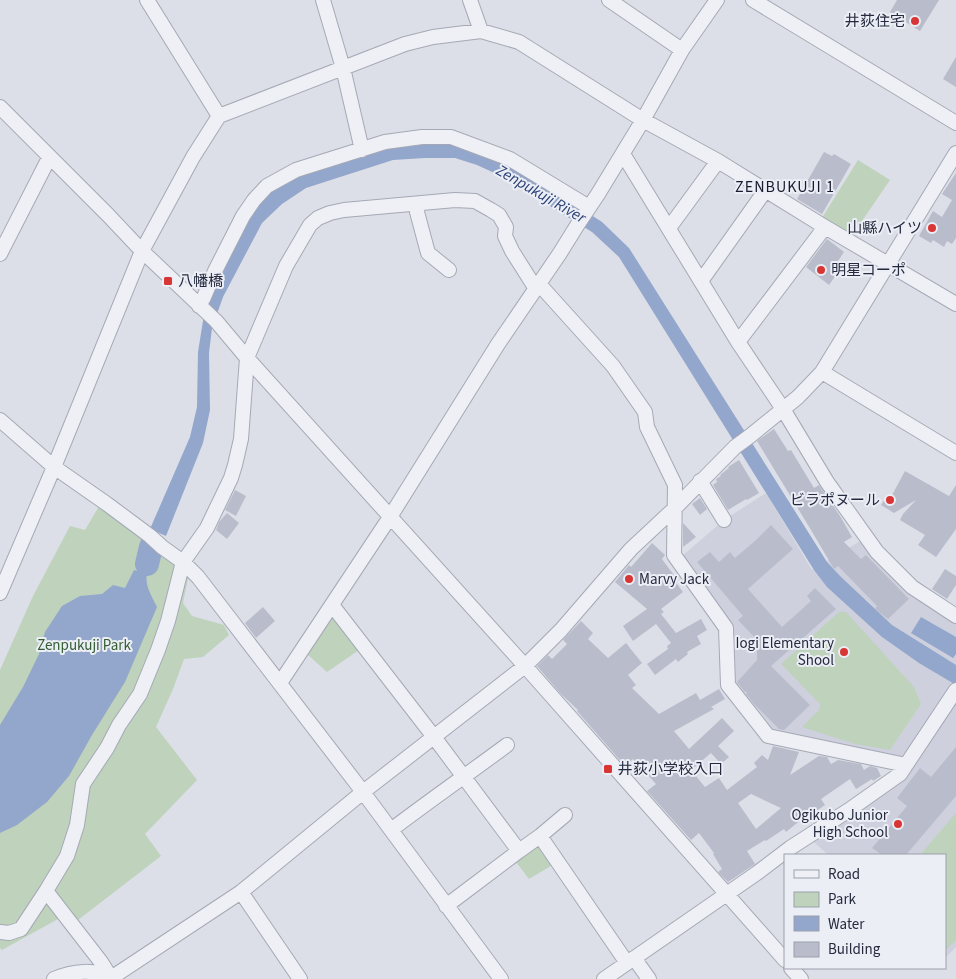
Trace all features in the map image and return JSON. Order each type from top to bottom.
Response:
[{"type":"street","points":[[147,0],[219,116]]},
{"type":"street","points":[[323,0],[343,68],[362,150]]},
{"type":"street","points":[[470,0],[481,31]]},
{"type":"street","points":[[609,0],[682,50]]},
{"type":"street","points":[[280,683],[390,517],[498,344],[598,194],[643,120],[682,50],[717,0]]},
{"type":"street","points":[[753,0],[956,123]]},
{"type":"street","points":[[0,593],[54,467],[142,251],[193,157],[219,116],[405,44],[432,37],[481,31],[519,42],[643,120],[718,161],[824,227],[956,304]]},
{"type":"street","points":[[0,107],[142,251],[213,319],[525,666],[784,959]]},
{"type":"street","points":[[201,307],[215,272],[243,216],[267,186],[296,170],[386,142],[422,137],[451,137],[510,159],[589,208]]},
{"type":"street","points":[[111,979],[241,892],[363,792],[525,666],[561,630],[631,549],[675,508],[735,447],[798,397],[822,372],[956,153]]},
{"type":"street","points":[[623,154],[738,342],[783,409],[827,482],[878,552],[912,587],[956,616]]},
{"type":"street","points":[[0,254],[49,158]]},
{"type":"street","points":[[669,228],[718,161]]},
{"type":"street","points":[[701,281],[765,191]]},
{"type":"street","points":[[0,932],[9,933],[21,929],[46,892],[66,856],[77,825],[83,784],[140,694],[147,678],[168,621],[183,562],[207,528],[231,478],[241,439],[247,358],[286,266],[310,225],[318,218],[344,210],[455,200],[475,201],[498,215],[506,227],[505,236],[509,245],[537,287],[613,366],[645,412],[647,427],[675,485],[674,555],[726,628],[728,685],[768,736],[906,765]]},
{"type":"street","points":[[418,204],[417,212],[428,252],[449,270]]},
{"type":"street","points":[[738,342],[824,227]]},
{"type":"street","points":[[822,372],[956,453]]},
{"type":"street","points":[[0,420],[54,467],[150,536],[183,562],[198,577],[363,792],[501,979]]},
{"type":"street","points":[[700,481],[724,520]]},
{"type":"street","points":[[332,605],[518,850]]},
{"type":"street","points":[[604,979],[790,848],[900,774],[956,690]]},
{"type":"street","points":[[391,830],[429,800],[507,745]]},
{"type":"street","points":[[446,906],[565,815]]},
{"type":"street","points":[[540,836],[631,960],[649,979]]},
{"type":"street","points":[[46,892],[101,962],[111,979]]},
{"type":"street","points":[[241,892],[300,979]]},
{"type":"street","points":[[792,969],[801,979]]},
{"type":"street","points":[[54,979],[75,972],[86,972],[96,973],[111,979]]},
{"type":"shaded area","name":"Iogi Elementary Shool","points":[[766,493],[812,570],[860,541],[879,563],[956,622],[956,679],[904,759],[771,730],[733,683],[732,626],[681,557],[724,520]]},
{"type":"shaded area","name":"Ogikubo Junior High School","points":[[956,697],[956,947],[946,957],[946,854],[827,854],[814,842],[907,777]]},
{"type":"green space","points":[[858,160],[890,180],[851,237],[822,218]]},
{"type":"green space","name":"Zenpukuji Park","points":[[101,503],[170,557],[188,578],[183,603],[192,616],[224,625],[229,635],[203,657],[184,659],[156,727],[197,780],[145,834],[161,856],[78,920],[67,914],[2,950],[0,948],[0,670],[33,596],[70,526],[85,530]]},
{"type":"green space","points":[[839,612],[846,612],[914,687],[921,704],[890,750],[855,744],[802,727],[819,710],[820,704],[781,664]]},
{"type":"green space","points":[[333,614],[359,650],[327,672],[307,654]]},
{"type":"green space","points":[[956,813],[956,940],[946,950],[946,854],[921,854]]},
{"type":"green space","points":[[538,842],[554,864],[529,879],[513,858]]},
{"type":"water","points":[[455,141],[506,160],[602,222],[629,248],[827,562],[892,625],[956,665],[956,685],[919,663],[882,637],[827,587],[814,570],[619,257],[592,232],[501,176],[455,158],[393,160],[306,188],[282,204],[262,223],[223,297],[212,328],[209,353],[210,410],[203,443],[166,536],[150,529],[190,437],[197,407],[198,352],[207,296],[248,216],[272,191],[298,175],[394,145]]},
{"type":"water","points":[[145,563],[150,564],[147,581],[149,591],[157,607],[125,682],[69,776],[47,802],[17,825],[0,833],[0,725],[23,687],[39,654],[45,632],[62,606],[80,596],[102,594],[113,585],[125,588],[134,570],[141,572]]},
{"type":"water","points":[[921,617],[956,637],[956,654],[953,658],[911,633]]},
{"type":"building","name":"井荻住宅","points":[[897,0],[939,0],[920,31],[890,12]]},
{"type":"building","points":[[956,57],[956,87],[943,79]]},
{"type":"building","points":[[824,152],[832,156],[834,154],[851,164],[822,214],[797,199]]},
{"type":"building","points":[[956,173],[956,238],[952,244],[947,241],[944,247],[933,240],[931,243],[919,236],[933,211],[942,217],[952,200],[942,194]]},
{"type":"building","points":[[827,239],[844,252],[837,265],[841,268],[829,285],[806,267]]},
{"type":"building","points":[[774,429],[788,451],[791,450],[814,488],[819,485],[840,516],[852,537],[844,542],[861,559],[866,555],[909,599],[888,619],[875,609],[877,606],[838,566],[834,569],[757,441]]},
{"type":"building","points":[[739,460],[759,493],[728,510],[713,485],[717,482],[716,479],[728,467]]},
{"type":"building","points":[[905,471],[949,496],[956,485],[956,529],[936,557],[918,545],[925,535],[900,520],[916,500],[894,513],[881,505],[888,495],[891,497]]},
{"type":"building","points":[[235,490],[246,496],[236,516],[225,510]]},
{"type":"building","points":[[700,498],[707,509],[700,515],[692,504]]},
{"type":"building","points":[[227,513],[239,523],[227,539],[216,530],[219,522]]},
{"type":"building","points":[[683,523],[696,537],[683,547]]},
{"type":"building","points":[[771,525],[793,549],[748,589],[782,627],[811,601],[807,596],[815,588],[836,609],[771,666],[810,705],[784,730],[779,729],[754,704],[746,694],[746,691],[737,682],[757,660],[757,648],[760,643],[738,620],[743,616],[697,562],[710,552],[719,562],[730,552],[735,558]]},
{"type":"building","points":[[652,543],[665,555],[662,559],[676,578],[674,580],[683,592],[661,609],[664,612],[661,614],[676,633],[701,619],[707,630],[697,636],[701,644],[687,652],[688,654],[678,662],[676,659],[655,675],[647,664],[668,649],[667,646],[671,643],[656,624],[633,641],[623,626],[647,609],[615,582],[629,565],[631,567]]},
{"type":"building","points":[[945,569],[956,576],[956,585],[947,599],[932,589]]},
{"type":"building","points":[[263,607],[275,621],[256,638],[245,623]]},
{"type":"building","points":[[581,621],[593,633],[588,639],[608,658],[626,643],[642,663],[628,675],[636,685],[632,688],[659,714],[696,693],[700,700],[719,689],[725,699],[711,707],[714,709],[674,731],[689,749],[722,718],[734,731],[718,746],[729,757],[721,764],[711,753],[691,770],[705,787],[719,778],[727,790],[757,767],[754,763],[762,755],[768,760],[773,746],[799,752],[790,775],[819,756],[827,757],[831,764],[838,760],[861,764],[864,770],[870,766],[877,768],[881,776],[856,789],[850,779],[821,799],[825,805],[809,816],[808,814],[786,832],[784,829],[747,851],[755,864],[728,882],[718,872],[722,869],[714,853],[699,833],[691,840],[647,791],[656,784],[633,759],[625,766],[578,710],[560,693],[537,666],[548,655],[552,659],[567,644],[563,640]],"holes":[[[751,794],[781,808],[756,829],[738,803]]]},
{"type":"building","points":[[956,747],[956,796],[907,854],[881,854],[872,848],[907,806],[897,798],[920,768],[931,777]]},
{"type":"waterway","name":"Zenpukuji River","points":[[147,564],[151,547]]},
{"type":"place","name":"井荻住宅","points":[[915,21]]},
{"type":"place","name":"山縣ハイツ","points":[[932,228]]},
{"type":"place","name":"明星コーポ","points":[[821,270]]},
{"type":"place","name":"八幡橋","points":[[168,281]]},
{"type":"place","name":"ビラポヌール","points":[[890,500]]},
{"type":"place","name":"Marvy Jack","points":[[629,579]]},
{"type":"place","name":"Iogi Elementary Shool","points":[[844,652]]},
{"type":"place","name":"井荻小学校入口","points":[[608,769]]},
{"type":"place","name":"Ogikubo Junior High School","points":[[898,824]]},
{"type":"district","name":"ZENBUKUJI 1","points":[[785,187]]}]
